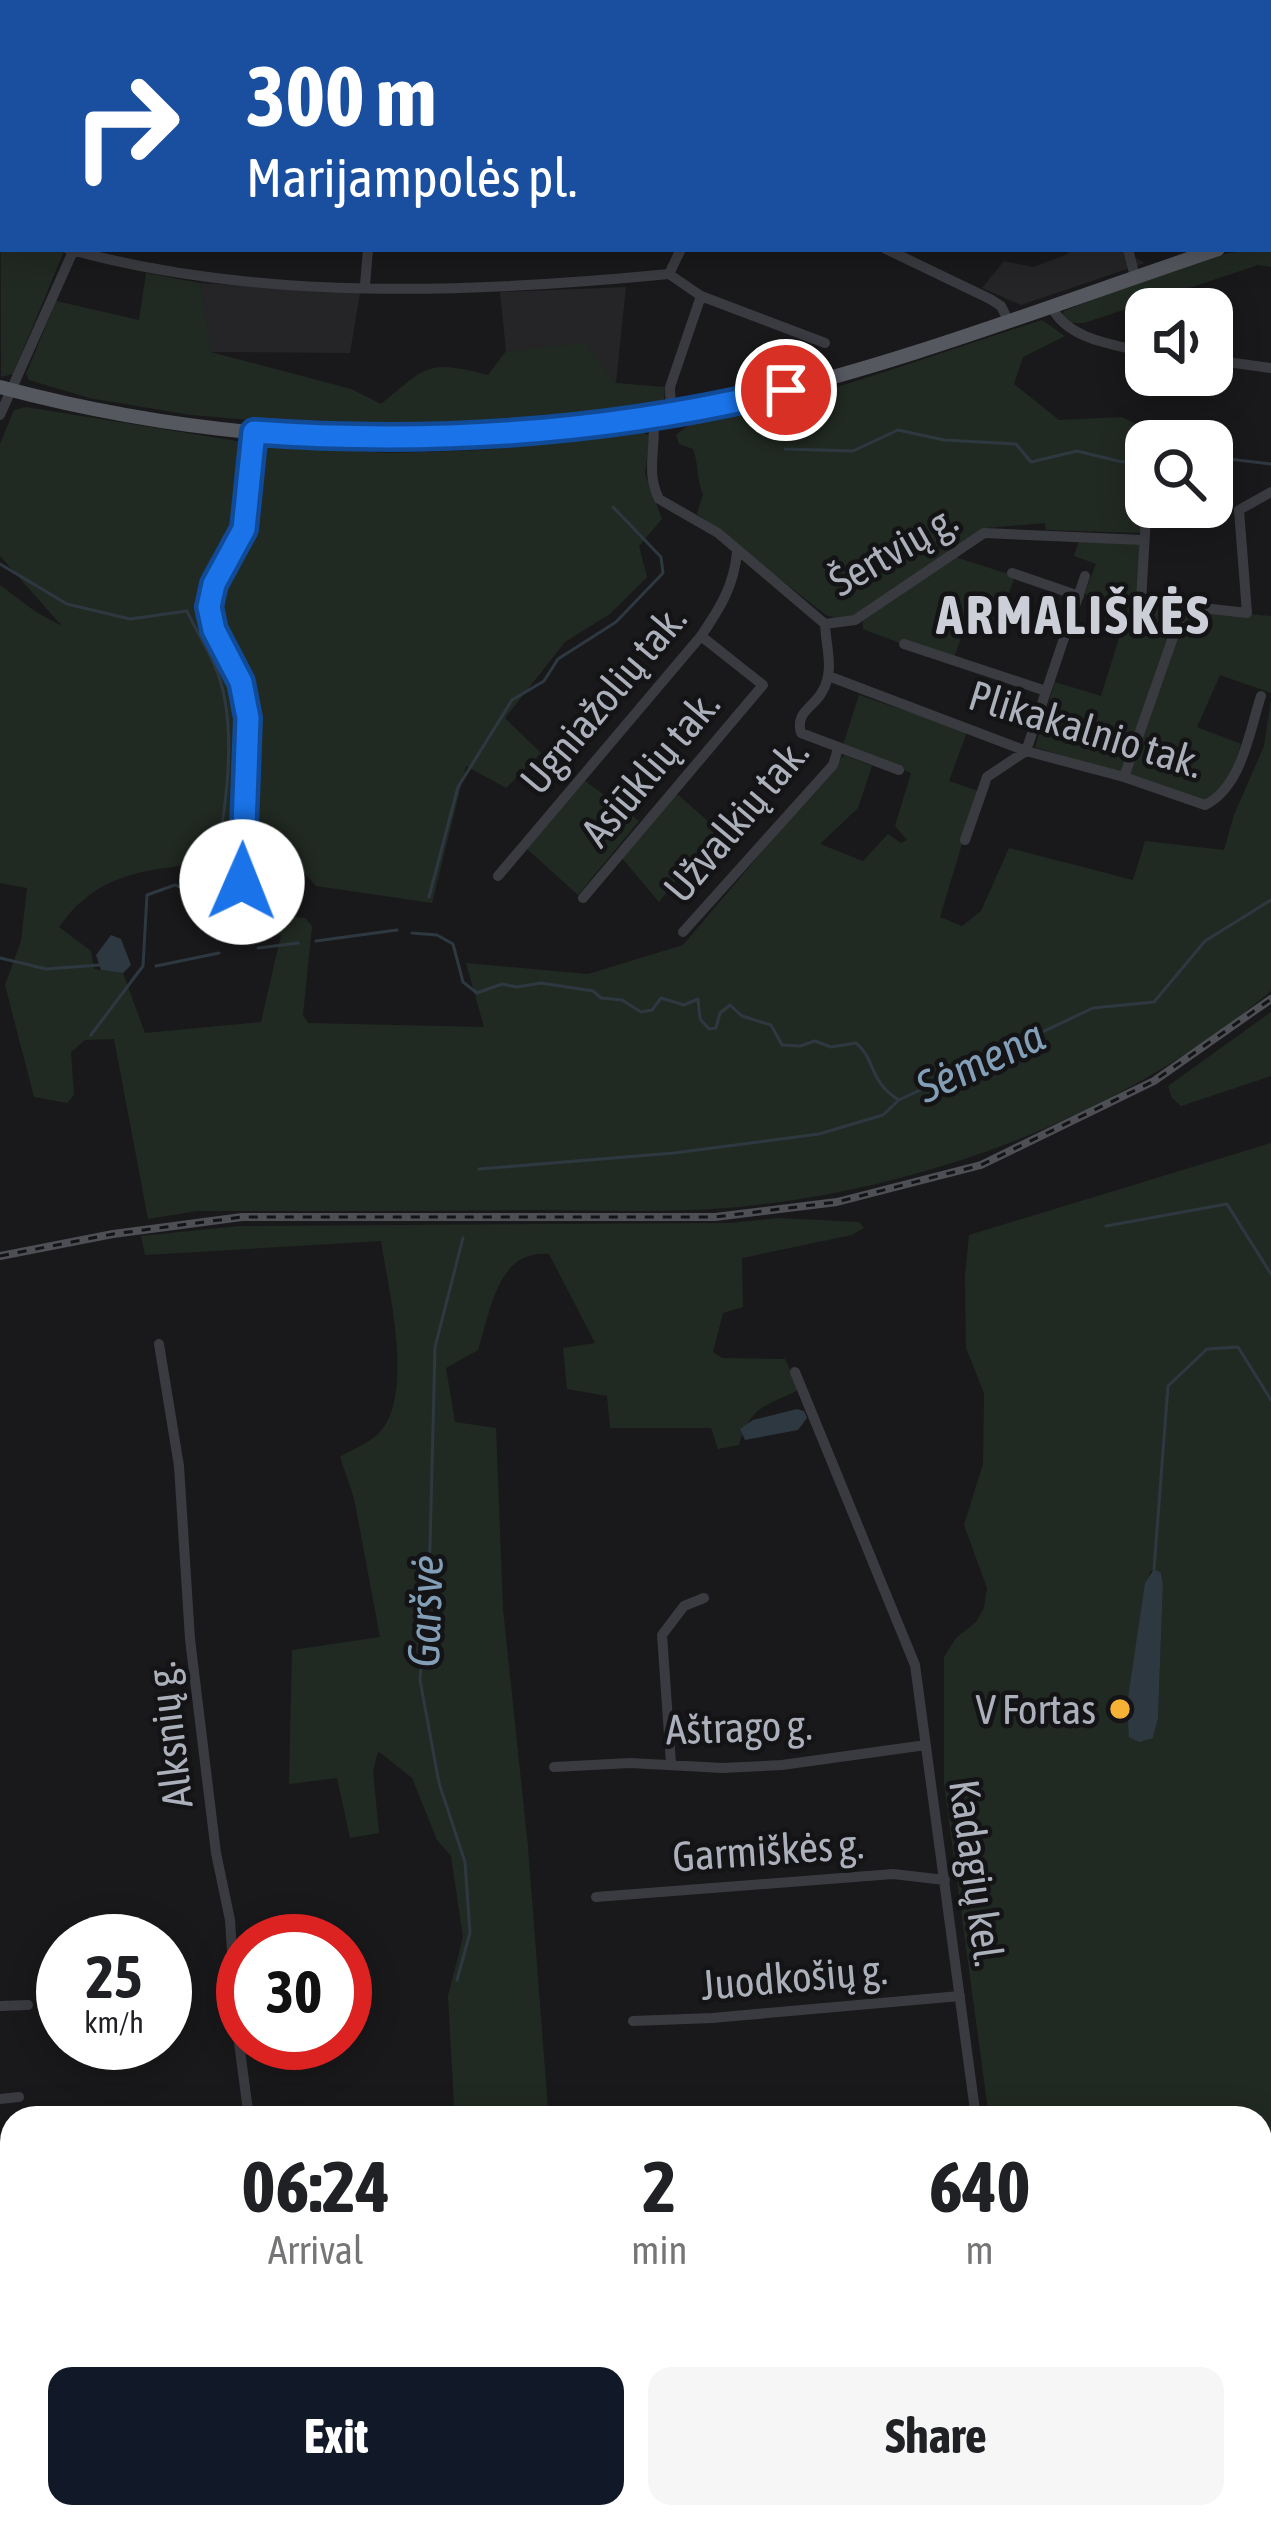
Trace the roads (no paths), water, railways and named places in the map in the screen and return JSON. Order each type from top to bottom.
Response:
[{"type":"main road","points":[[6,389],[94,409],[254,432],[448,437],[542,432],[653,418],[786,390],[1208,252]]},
{"type":"street","points":[[0,415],[6,389],[71,252]]},
{"type":"street","points":[[82,252],[206,277],[364,286],[427,288],[669,274],[701,296],[825,343]]},
{"type":"street","points":[[364,286],[368,252]]},
{"type":"street","points":[[669,274],[680,252]]},
{"type":"street","points":[[892,252],[990,298],[1008,320]]},
{"type":"street","points":[[1129,252],[1135,277]]},
{"type":"street","points":[[670,415],[670,387],[701,296]]},
{"type":"street","points":[[1051,305],[1070,329],[1125,346]]},
{"type":"street","points":[[1233,363],[1271,368]]},
{"type":"street","name":"Šertvių g.","points":[[653,418],[650,472],[659,500],[718,533],[825,624],[855,620],[984,533],[1143,540]]},
{"type":"street","points":[[226,929],[242,882],[248,718],[241,682],[214,630],[209,607],[214,584],[244,529],[254,432]]},
{"type":"street","points":[[1145,528],[1141,601],[1247,614],[1239,510],[1271,492]]},
{"type":"street","name":"Ugniažolių tak.","points":[[497,877],[701,636],[724,603],[735,577],[737,552]]},
{"type":"street","points":[[1012,573],[1079,596]]},
{"type":"street","points":[[964,840],[987,777],[1025,751],[1085,576]]},
{"type":"street","points":[[1124,777],[1184,606]]},
{"type":"street","points":[[825,624],[831,677],[798,723],[801,733],[899,770]]},
{"type":"street","name":"Asiūklių tak.","points":[[584,898],[763,685],[701,636]]},
{"type":"street","points":[[904,644],[1046,691]]},
{"type":"street","name":"Plikakalnio tak.","points":[[831,677],[1025,751],[1205,805],[1217,799],[1234,777],[1261,696]]},
{"type":"street","name":"Užvalkių tak.","points":[[683,932],[832,765],[838,749]]},
{"type":"street","name":"Alksnių g.","points":[[159,1344],[178,1466],[190,1639],[216,1852],[230,1920],[248,2106]]},
{"type":"street","name":"Kadagių kel.","points":[[794,1372],[911,1652],[974,2106]]},
{"type":"street","points":[[671,1763],[662,1635],[684,1606],[704,1598]]},
{"type":"street","name":"Aštrago g.","points":[[554,1767],[782,1765],[926,1744]]},
{"type":"street","name":"Garmiškės g.","points":[[596,1897],[892,1874],[945,1880]]},
{"type":"street","name":"Juodkošių g.","points":[[633,2021],[960,1996]]},
{"type":"street","points":[[0,2006],[28,2005]]},
{"type":"street","points":[[0,2099],[19,2097]]},
{"type":"waterway","points":[[785,449],[853,451],[898,430],[944,440],[1016,444],[1031,462],[1077,451],[1125,461]]},
{"type":"waterway","points":[[1233,459],[1271,464]]},
{"type":"waterway","points":[[429,897],[458,787],[512,700],[544,681],[558,659],[616,622],[663,573],[661,557],[613,507]]},
{"type":"waterway","points":[[0,564],[67,604],[130,619],[187,611],[214,663],[224,696],[227,784],[207,898],[175,885],[147,895],[143,966],[91,1035]]},
{"type":"waterway","name":"Sėmena","points":[[412,933],[437,935],[453,944],[463,982],[477,993],[502,984],[541,983],[593,991],[641,1012],[652,1010],[661,998],[684,1005],[698,999],[700,1019],[709,1029],[716,1028],[720,1013],[730,1005],[742,1016],[771,1025],[782,1045],[856,1043],[882,1085],[899,1100],[1093,1008],[1154,1002],[1205,941],[1271,900]]},
{"type":"waterway","name":"Sėmena","points":[[316,941],[397,930]]},
{"type":"waterway","name":"Sėmena","points":[[258,948],[298,943]]},
{"type":"waterway","name":"Sėmena","points":[[156,966],[219,953]]},
{"type":"waterway","name":"Sėmena","points":[[0,958],[46,969],[99,965]]},
{"type":"waterway","name":"Garšvė","points":[[479,1169],[674,1153],[819,1134],[883,1115],[899,1100]]},
{"type":"waterway","points":[[1106,1226],[1227,1204],[1271,1274]]},
{"type":"waterway","name":"Garšvė","points":[[457,1980],[470,1933],[465,1862],[439,1783],[420,1680],[430,1547],[435,1347],[463,1238]]},
{"type":"waterway","points":[[1154,1569],[1168,1386],[1207,1349],[1238,1347],[1271,1400]]},
{"type":"railway","points":[[0,1256],[113,1234],[242,1217],[715,1217],[837,1202],[981,1165],[1154,1081],[1271,999]]},
{"type":"place","name":"V Fortas","points":[[1120,1709]]},
{"type":"district","name":"ARMALIŠKĖS","points":[[1074,614]]}]
